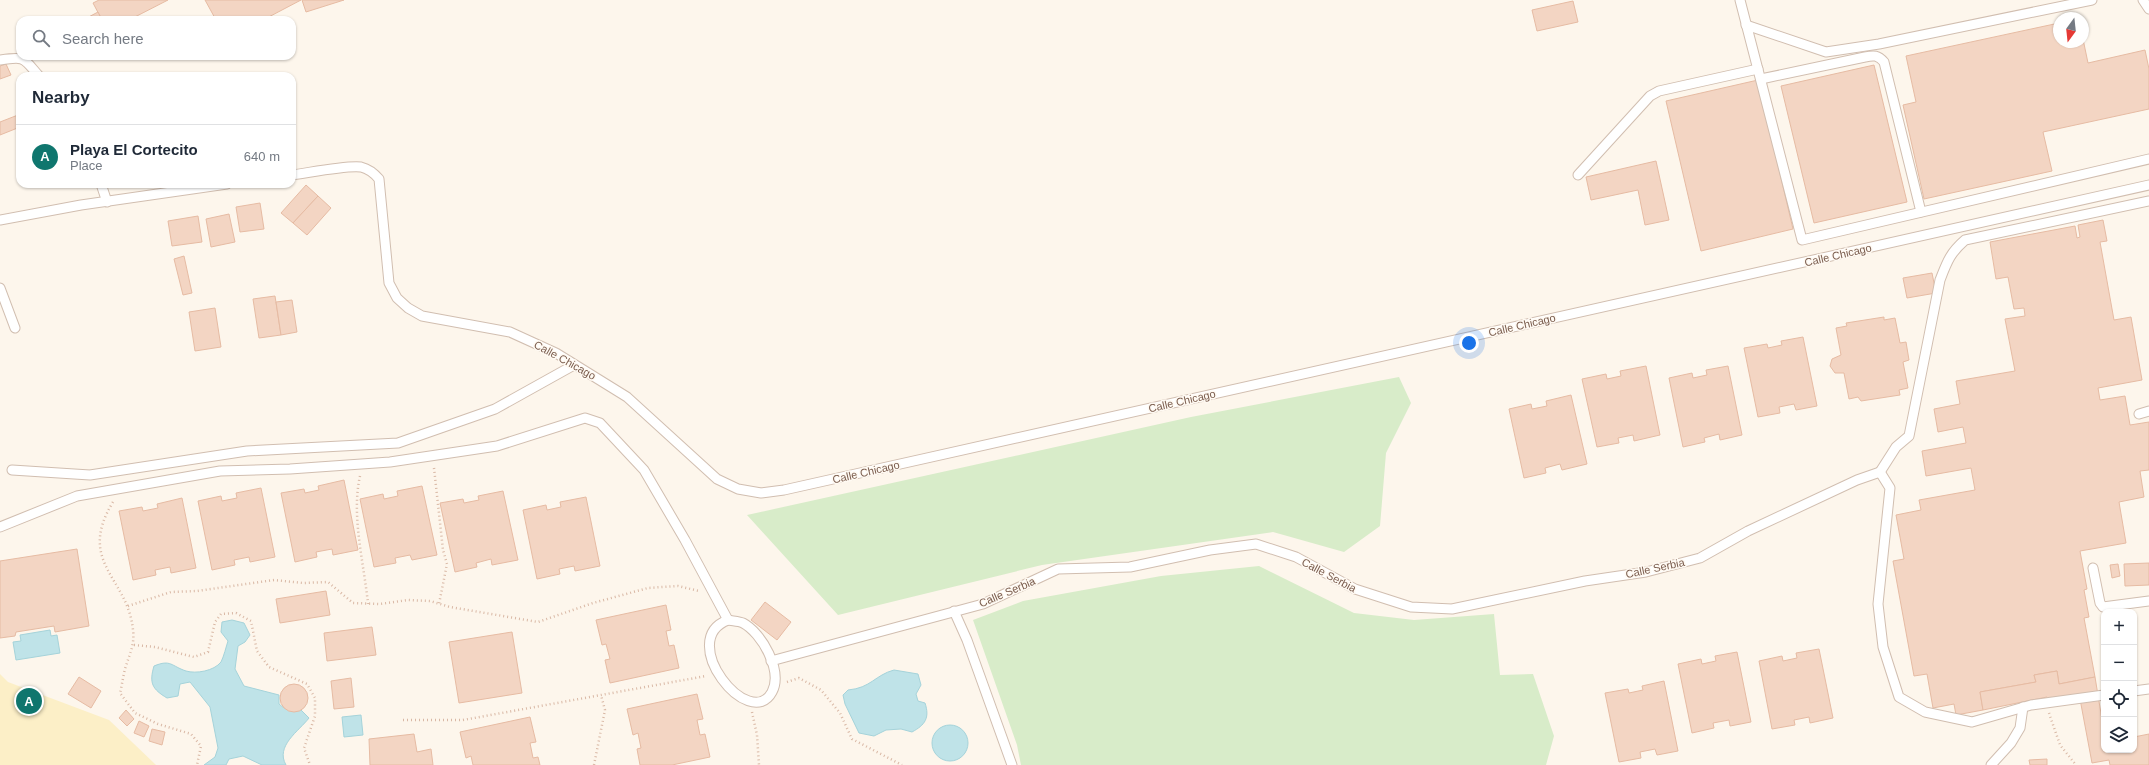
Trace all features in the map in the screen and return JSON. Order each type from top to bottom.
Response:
[{"type":"lane","points":[[1740,0],[1802,240],[2149,159]]},
{"type":"lane","points":[[1746,25],[1826,52],[1879,44],[2092,0]]},
{"type":"lane","points":[[2143,0],[2149,9]]},
{"type":"lane","points":[[1761,79],[1865,57],[1876,55],[1880,57],[1884,62],[1921,212]]},
{"type":"lane","points":[[0,60],[16,58]]},
{"type":"lane","points":[[26,60],[36,72]]},
{"type":"lane","points":[[1578,174],[1650,96],[1659,91],[1758,69]]},
{"type":"lane","name":"Calle Chicago","points":[[296,175],[353,167],[367,169],[379,179],[389,283],[397,298],[408,308],[422,316],[441,321],[471,324],[510,332],[556,353],[627,397],[717,479],[738,489],[761,493],[792,489],[2149,185]]},
{"type":"lane","points":[[102,188],[107,202]]},
{"type":"lane","points":[[0,220],[200,188]]},
{"type":"lane","points":[[2101,696],[2023,707],[1972,722],[1925,712],[1899,697],[1883,647],[1878,604],[1890,488],[1880,472],[1896,448],[1909,436],[1940,280],[1949,257],[1957,247],[1965,240],[2149,201]]},
{"type":"lane","points":[[0,288],[15,328]]},
{"type":"lane","points":[[12,470],[90,475],[247,451],[398,443],[495,409],[574,365]]},
{"type":"lane","points":[[2139,414],[2149,411]]},
{"type":"lane","points":[[0,527],[77,496],[220,471],[290,469],[362,464],[496,446],[586,418],[600,423],[644,470],[685,540],[712,593],[728,620]]},
{"type":"lane","name":"Calle Serbia","points":[[771,661],[983,604],[1058,569],[1130,567],[1210,550],[1256,544],[1296,557],[1355,589],[1411,607],[1452,609],[1585,581],[1646,572],[1700,558],[1748,531],[1857,480],[1880,472]]},
{"type":"lane","points":[[2093,568],[2100,603],[2103,607],[2108,608],[2149,601]]},
{"type":"lane","points":[[954,611],[967,640],[1012,765]]},
{"type":"lane","points":[[728,620],[742,623],[754,632],[774,668],[774,685],[771,694],[762,700],[750,702],[734,694],[722,682],[711,653],[710,642],[712,631],[719,624],[728,620]]},
{"type":"lane","points":[[2137,691],[2149,689]]},
{"type":"lane","points":[[1991,765],[2011,743],[2020,728],[2023,707]]},
{"type":"path","points":[[433,455],[443,550],[446,564],[439,604]]},
{"type":"path","points":[[362,464],[356,499],[368,604]]},
{"type":"path","points":[[122,488],[112,505],[100,532],[100,550],[105,568],[128,606],[133,629],[134,645],[125,668],[120,693],[135,713],[158,724],[191,734],[201,746],[197,765]]},
{"type":"path","points":[[128,606],[171,592],[197,591],[274,580],[302,583],[328,582],[353,603],[368,604],[408,600],[430,601],[516,620],[538,622],[593,603],[648,588],[678,586],[712,593]]},
{"type":"path","points":[[134,645],[155,647],[194,657],[208,652],[215,622],[221,614],[236,613],[251,621],[257,651],[269,667],[307,684],[315,698],[315,716],[304,748],[310,765]]},
{"type":"path","points":[[404,720],[463,720],[719,674]]},
{"type":"path","points":[[774,685],[799,678],[821,690],[840,713],[852,739],[902,765]]},
{"type":"path","points":[[594,765],[605,710],[601,695]]},
{"type":"path","points":[[750,702],[757,735],[759,765]]},
{"type":"path","points":[[2046,703],[2060,745],[2076,765]]},
{"type":"green space","points":[[1399,377],[1411,403],[1386,453],[1380,526],[1344,552],[1273,532],[1042,565],[838,615],[747,515],[1191,417]]},
{"type":"green space","points":[[1259,566],[1354,613],[1414,620],[1494,614],[1500,675],[1533,674],[1554,736],[1546,765],[1021,765],[1017,745],[973,620],[1023,601],[1161,576]]},
{"type":"sand","points":[[0,674],[8,682],[109,720],[156,765],[0,765]]},
{"type":"water","points":[[232,620],[244,623],[250,635],[245,642],[238,646],[235,669],[244,686],[279,695],[279,704],[287,710],[301,710],[309,718],[286,745],[283,758],[286,765],[262,765],[243,756],[229,759],[226,765],[204,765],[215,757],[218,748],[210,707],[190,682],[180,684],[178,696],[167,698],[158,692],[153,685],[152,677],[154,666],[160,664],[168,663],[190,672],[209,670],[218,665],[222,660],[228,641],[221,632],[222,622]]},
{"type":"water","points":[[50,630],[51,636],[57,635],[60,653],[16,660],[13,642],[21,641],[20,635]]},
{"type":"water","points":[[894,670],[918,674],[921,685],[916,694],[918,701],[925,703],[927,717],[920,727],[912,732],[901,729],[886,730],[874,736],[859,733],[845,704],[843,695],[848,690],[862,687],[882,675]]},
{"type":"water","points":[[361,715],[363,735],[344,737],[342,717]]},
{"type":"water","points":[[954,725],[963,730],[967,736],[967,750],[963,756],[954,761],[946,761],[937,756],[933,750],[932,739],[937,730],[943,726]]},
{"type":"building","points":[[99,0],[168,0],[137,16],[100,16],[93,3]]},
{"type":"building","points":[[205,0],[301,0],[271,16],[214,16]]},
{"type":"building","points":[[302,0],[344,0],[306,12]]},
{"type":"building","points":[[1573,1],[1578,22],[1537,31],[1532,10]]},
{"type":"building","points":[[98,12],[100,16],[90,16]]},
{"type":"building","points":[[2053,24],[2053,48],[2085,48],[2088,63],[2145,50],[2149,69],[2149,109],[2043,132],[2052,171],[1924,199],[1903,105],[1916,102],[1906,56]]},
{"type":"building","points":[[6,64],[11,75],[0,79],[0,66]]},
{"type":"building","points":[[1874,65],[1907,202],[1814,223],[1781,86]]},
{"type":"building","points":[[1758,80],[1793,229],[1701,251],[1666,101]]},
{"type":"building","points":[[16,116],[16,129],[0,135],[0,122]]},
{"type":"building","points":[[1656,161],[1669,220],[1645,225],[1638,190],[1591,200],[1586,177]]},
{"type":"building","points":[[306,185],[318,196],[293,223],[281,213]]},
{"type":"building","points":[[318,196],[331,208],[307,235],[293,223]]},
{"type":"building","points":[[260,203],[264,229],[240,232],[236,207]]},
{"type":"building","points":[[229,214],[235,242],[211,247],[206,219]]},
{"type":"building","points":[[198,216],[202,242],[172,246],[168,221]]},
{"type":"building","points":[[2103,220],[2107,241],[2100,242],[2114,320],[2131,317],[2142,380],[2098,388],[2100,400],[2125,396],[2130,425],[2149,422],[2149,470],[2140,471],[2144,497],[2119,502],[2126,543],[2080,551],[2087,589],[2084,590],[2089,617],[2084,618],[2095,677],[2059,684],[2057,671],[2034,675],[2036,682],[1980,692],[1983,710],[1956,715],[1954,704],[1933,708],[1927,674],[1914,676],[1893,561],[1904,559],[1896,515],[1921,510],[1919,500],[1975,490],[1971,468],[1926,476],[1922,451],[1966,443],[1963,427],[1938,432],[1934,409],[1960,404],[1956,381],[2015,371],[2005,319],[2025,316],[2024,308],[2014,309],[2008,277],[1996,279],[1990,242],[2075,226],[2077,238],[2080,237],[2078,225]]},
{"type":"building","points":[[184,256],[192,293],[183,295],[174,259]]},
{"type":"building","points":[[1932,273],[1936,293],[1907,298],[1903,278]]},
{"type":"building","points":[[275,296],[281,335],[259,338],[253,299]]},
{"type":"building","points":[[292,300],[297,332],[281,335],[276,302]]},
{"type":"building","points":[[215,308],[221,347],[195,351],[189,312]]},
{"type":"building","points":[[1884,317],[1884,320],[1895,318],[1900,343],[1906,342],[1909,360],[1903,362],[1908,388],[1899,390],[1900,395],[1861,401],[1858,397],[1849,399],[1844,373],[1835,373],[1830,366],[1832,359],[1841,355],[1836,328],[1847,326],[1846,323]]},
{"type":"building","points":[[1803,337],[1817,406],[1796,410],[1794,404],[1779,407],[1780,413],[1758,417],[1744,348],[1767,344],[1768,348],[1782,345],[1781,341]]},
{"type":"building","points":[[1646,366],[1660,435],[1634,441],[1633,435],[1618,438],[1619,443],[1597,447],[1582,379],[1606,374],[1607,379],[1621,376],[1620,371]]},
{"type":"building","points":[[1728,366],[1742,435],[1720,440],[1719,434],[1704,438],[1705,442],[1683,447],[1669,378],[1692,373],[1693,378],[1707,375],[1706,370]]},
{"type":"building","points":[[1571,395],[1587,464],[1562,470],[1560,464],[1545,468],[1546,473],[1524,478],[1509,409],[1531,404],[1532,409],[1547,406],[1546,401]]},
{"type":"building","points":[[344,480],[358,550],[333,555],[332,549],[316,552],[317,557],[295,562],[281,493],[304,489],[305,493],[319,490],[318,486]]},
{"type":"building","points":[[422,486],[437,555],[412,560],[410,555],[395,558],[396,563],[374,567],[360,499],[383,494],[384,499],[398,496],[397,491]]},
{"type":"building","points":[[261,488],[275,557],[250,562],[249,557],[234,560],[235,565],[212,570],[198,501],[221,496],[222,501],[237,498],[236,493]]},
{"type":"building","points":[[503,491],[518,560],[492,565],[491,559],[476,563],[477,567],[455,572],[440,503],[463,499],[464,503],[479,500],[478,496]]},
{"type":"building","points":[[586,497],[600,566],[575,571],[574,566],[559,569],[560,574],[537,579],[523,510],[546,505],[547,510],[561,507],[560,502]]},
{"type":"building","points":[[182,498],[196,568],[171,573],[170,567],[155,570],[156,575],[133,580],[119,511],[142,507],[143,511],[158,508],[157,504]]},
{"type":"building","points":[[77,549],[89,626],[55,632],[54,626],[16,632],[15,636],[0,638],[0,561]]},
{"type":"building","points":[[2149,563],[2149,585],[2125,586],[2124,564]]},
{"type":"building","points":[[2118,564],[2120,576],[2112,578],[2110,565]]},
{"type":"building","points":[[326,591],[330,615],[280,623],[276,599]]},
{"type":"building","points":[[765,602],[791,622],[777,640],[751,620]]},
{"type":"building","points":[[666,605],[671,630],[666,631],[669,646],[674,645],[679,668],[610,683],[605,660],[610,659],[606,644],[602,645],[596,620]]},
{"type":"building","points":[[372,627],[376,655],[327,661],[324,633]]},
{"type":"building","points":[[512,632],[522,693],[459,703],[449,642]]},
{"type":"building","points":[[1819,649],[1833,718],[1810,723],[1809,717],[1794,720],[1795,725],[1772,729],[1759,661],[1782,656],[1783,661],[1797,658],[1796,653]]},
{"type":"building","points":[[1737,652],[1751,722],[1730,726],[1729,720],[1713,723],[1714,728],[1692,733],[1678,664],[1701,659],[1702,664],[1716,661],[1715,656]]},
{"type":"building","points":[[2057,671],[2059,684],[2095,677],[2101,714],[2101,753],[2137,753],[2137,736],[2149,734],[2149,765],[2110,765],[2109,760],[2092,763],[2080,699],[2049,703],[2047,697],[1983,710],[1980,692],[2036,682],[2034,675]]},
{"type":"building","points":[[79,677],[101,691],[91,708],[68,694]]},
{"type":"building","points":[[351,678],[354,707],[334,709],[331,681]]},
{"type":"building","points":[[1664,681],[1678,751],[1657,755],[1655,749],[1640,752],[1641,758],[1619,762],[1605,693],[1628,689],[1629,693],[1643,690],[1642,686]]},
{"type":"building","points":[[294,684],[300,685],[304,688],[307,692],[307,704],[304,708],[300,711],[294,712],[288,711],[284,708],[281,704],[280,698],[281,692],[284,688],[288,685]]},
{"type":"building","points":[[697,694],[703,719],[697,720],[700,735],[705,734],[710,757],[672,765],[640,765],[637,749],[641,748],[638,733],[633,735],[627,709]]},
{"type":"building","points":[[126,710],[134,719],[127,726],[119,718]]},
{"type":"building","points":[[530,717],[536,742],[530,743],[533,758],[538,757],[540,765],[473,765],[471,756],[466,758],[460,732]]},
{"type":"building","points":[[139,721],[149,726],[144,737],[134,733]]},
{"type":"building","points":[[152,729],[165,732],[162,745],[149,741]]},
{"type":"building","points":[[414,734],[417,752],[431,749],[433,765],[370,765],[369,739]]},
{"type":"building","points":[[2047,759],[2047,765],[2030,765],[2029,760]]},
{"type":"place","name":"Playa El Cortecito","points":[[29,701]]}]
